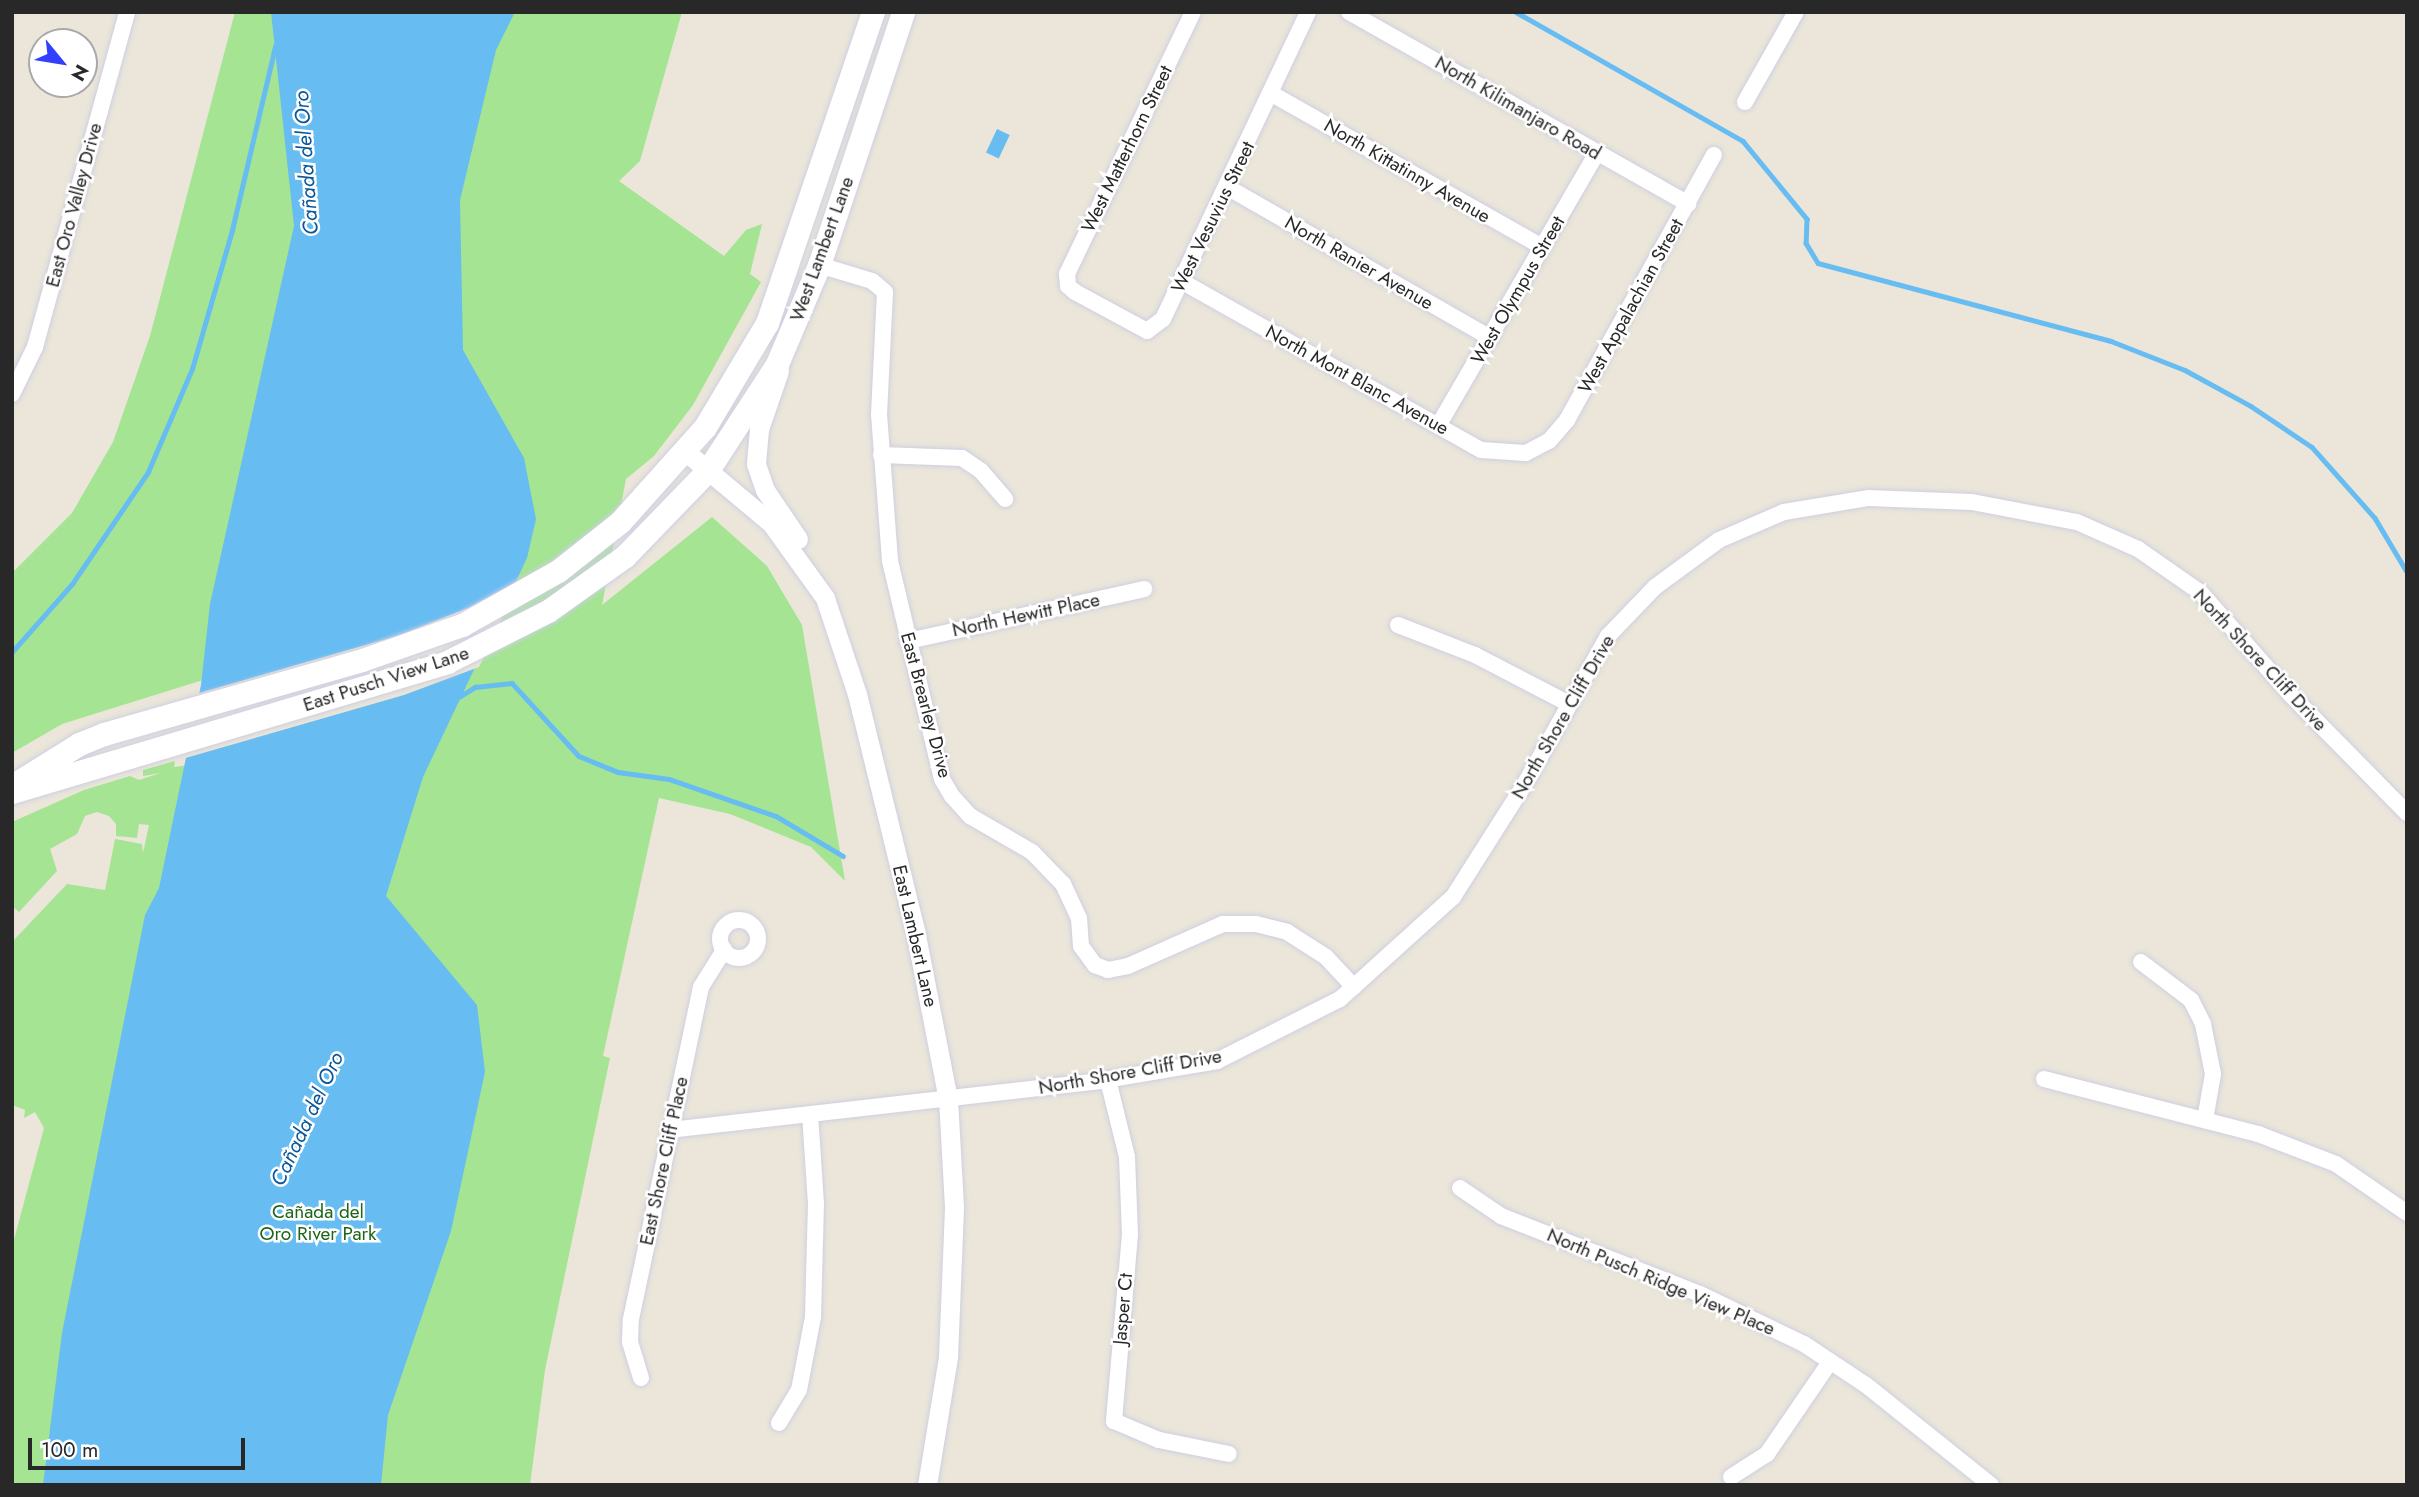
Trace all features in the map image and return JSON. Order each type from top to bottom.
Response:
[{"type":"main road","name":"West Lambert Lane","points":[[708,470],[750,411],[792,334],[819,265],[903,12]]},
{"type":"main road","name":"West Lambert Lane","points":[[680,459],[727,396],[767,323],[871,19]]},
{"type":"main road","points":[[850,171],[843,155],[874,53],[871,19]]},
{"type":"main road","name":"East Pusch View Lane","points":[[12,786],[79,744],[398,648],[475,619],[579,556],[680,459]]},
{"type":"main road","name":"East Pusch View Lane","points":[[12,792],[407,676],[487,644],[584,587],[681,502],[708,470]]},
{"type":"street","name":"East Oro Valley Drive","points":[[12,394],[35,347],[127,12]]},
{"type":"street","name":"West Matterhorn Street","points":[[1068,286],[1072,263],[1194,12]]},
{"type":"street","name":"West Vesuvius Street","points":[[1068,286],[1147,331],[1163,319],[1272,94],[1308,12]]},
{"type":"street","name":"North Kilimanjaro Road","points":[[1349,12],[1688,204]]},
{"type":"street","points":[[1745,102],[1796,12]]},
{"type":"street","name":"North Kittatinny Avenue","points":[[1272,94],[1542,247]]},
{"type":"street","name":"West Olympus Street","points":[[1438,426],[1597,153]]},
{"type":"street","name":"West Appalachian Street","points":[[1537,448],[1567,420],[1714,155]]},
{"type":"street","name":"North Ranier Avenue","points":[[1227,187],[1490,338]]},
{"type":"street","name":"East Brearley Drive","points":[[819,265],[872,281],[885,292],[881,454],[890,561],[942,779],[952,796],[970,816],[1032,852],[1063,884],[1079,918],[1081,946],[1095,965],[1108,970],[1128,967],[1223,924],[1256,924],[1287,932],[1326,957],[1354,987]]},
{"type":"street","name":"North Mont Blanc Avenue","points":[[1181,281],[1481,450],[1511,456],[1537,448]]},
{"type":"street","points":[[792,334],[760,429],[756,464],[765,490],[803,548],[814,579]]},
{"type":"street","points":[[881,454],[962,458],[981,471],[1005,499]]},
{"type":"street","name":"East Lambert Lane","points":[[680,459],[708,470],[771,523],[814,579],[835,619],[857,694],[932,1005],[948,1099],[954,1208],[952,1310],[927,1485]]},
{"type":"street","name":"North Shore Cliff Drive","points":[[670,1130],[1108,1080],[1217,1060],[1317,1011],[1354,987],[1452,897],[1526,782],[1608,636],[1655,587],[1719,540],[1784,512],[1869,498],[1972,502],[2077,522],[2137,549],[2201,593],[2291,695],[2407,813]]},
{"type":"street","name":"North Hewitt Place","points":[[908,641],[1144,589]]},
{"type":"street","points":[[1398,625],[1475,655],[1569,704]]},
{"type":"street","name":"East Shore Cliff Place","points":[[641,1378],[631,1342],[631,1319],[701,987],[723,950]]},
{"type":"street","points":[[2141,962],[2191,1000],[2203,1024],[2213,1074],[2205,1120]]},
{"type":"street","points":[[2043,1079],[2258,1134],[2336,1164],[2407,1213]]},
{"type":"street","name":"Jasper Ct","points":[[1108,1080],[1127,1157],[1130,1234],[1114,1421],[1158,1440],[1228,1454]]},
{"type":"street","points":[[779,1423],[799,1390],[813,1317],[816,1204],[810,1114]]},
{"type":"street","name":"North Pusch Ridge View Place","points":[[1460,1188],[1502,1216],[1700,1294],[1830,1362],[1991,1485]]},
{"type":"street","points":[[1731,1477],[1767,1454],[1830,1362]]},
{"type":"green space","name":"Cañada del Oro River Park","points":[[235,12],[682,12],[640,161],[619,181],[724,256],[746,230],[762,224],[750,274],[761,282],[693,405],[654,456],[626,479],[602,605],[712,517],[767,566],[802,625],[845,881],[811,847],[730,814],[659,798],[603,1056],[610,1058],[545,1370],[530,1485],[12,1485],[12,1247],[44,1128],[35,1112],[24,1118],[25,1110],[12,1105],[12,942],[67,884],[105,890],[115,839],[142,844],[143,853],[149,825],[139,824],[137,838],[116,836],[116,824],[109,816],[97,812],[85,816],[77,834],[50,849],[57,871],[19,912],[12,906],[12,822],[84,790],[130,776],[139,780],[161,773],[143,776],[143,770],[175,761],[174,767],[203,763],[306,648],[62,724],[12,753],[12,573],[72,513],[113,442],[150,336]]},
{"type":"water","name":"Cañada del Oro","points":[[271,12],[515,12],[496,50],[460,200],[463,350],[524,458],[536,519],[527,558],[423,777],[386,896],[477,1005],[485,1072],[451,1231],[388,1415],[381,1485],[43,1485],[62,1333],[145,915],[159,888],[201,685],[210,604],[294,226]]},
{"type":"water","points":[[997,129],[1010,135],[999,158],[986,153]]},
{"type":"pier","points":[[520,580],[479,667],[404,695],[182,759],[196,694],[397,636],[468,608]]},
{"type":"waterway","points":[[1516,12],[1743,141],[1807,219],[1806,243],[1818,263],[2111,341],[2185,370],[2251,406],[2312,447],[2375,518],[2407,572]]},
{"type":"waterway","points":[[12,652],[72,584],[148,472],[192,369],[232,230],[275,46]]},
{"type":"waterway","points":[[459,697],[475,687],[512,683],[579,756],[618,772],[669,779],[776,816],[843,856]]}]
